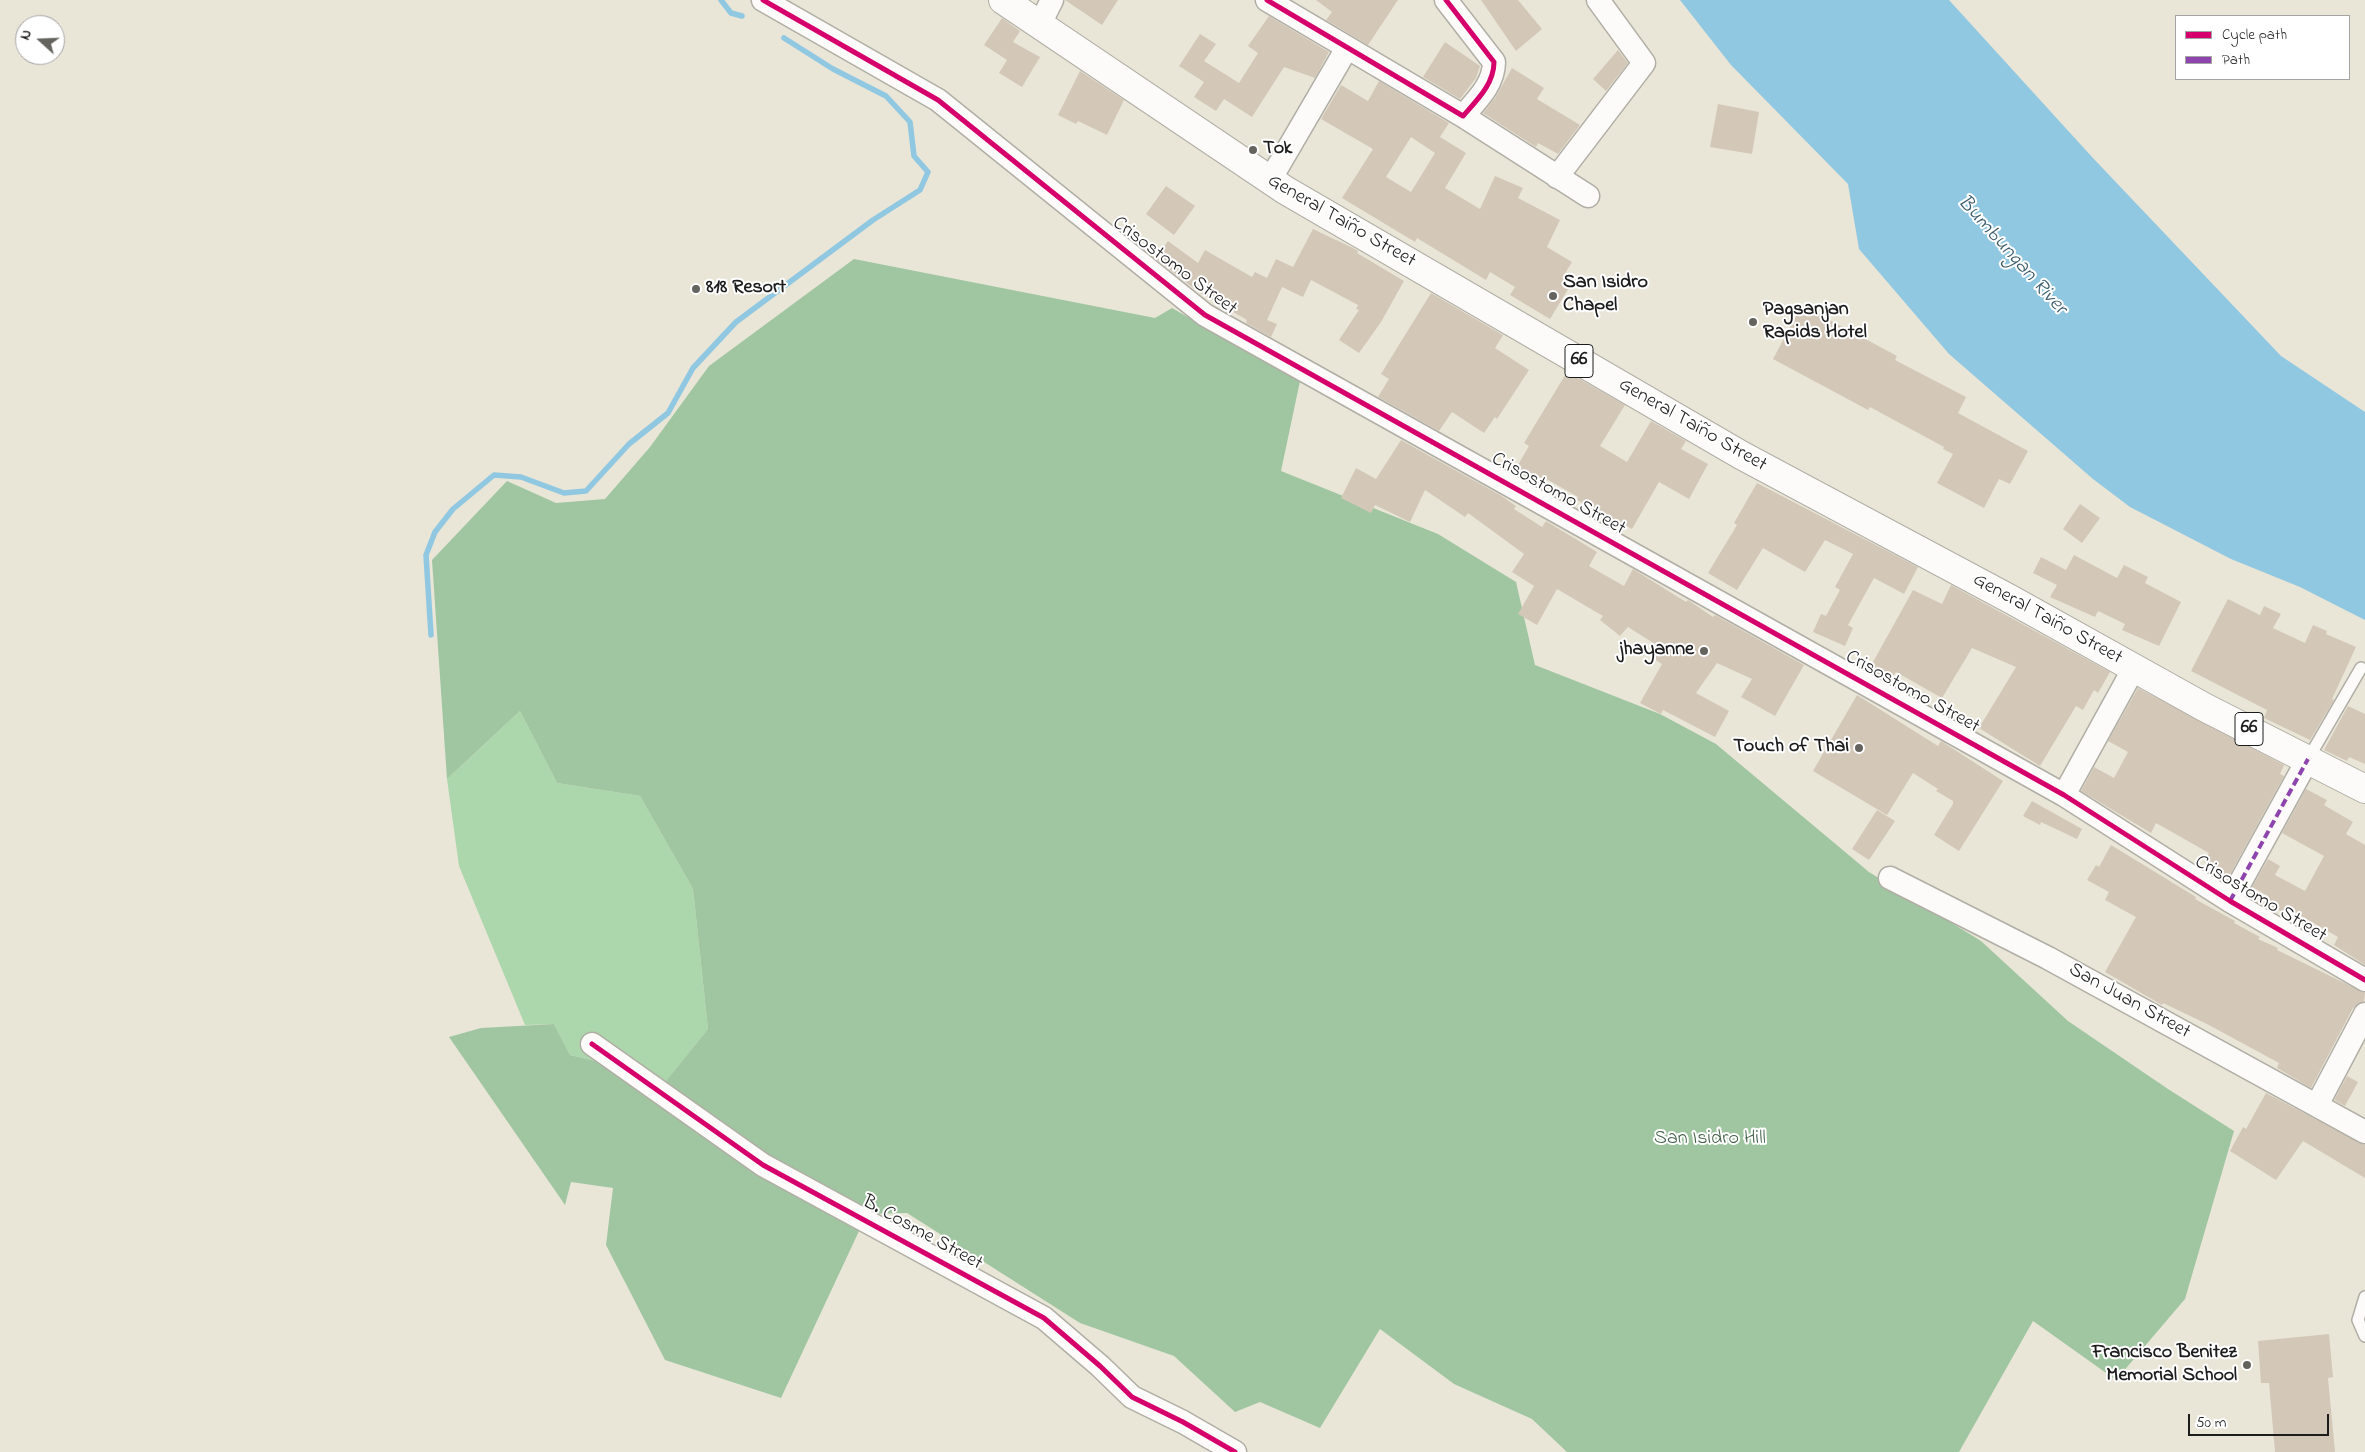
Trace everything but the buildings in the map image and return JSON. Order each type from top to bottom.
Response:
[{"type":"main road","name":"66","points":[[1003,0],[1039,26]]},
{"type":"main road","name":"General Taiño Street","points":[[1039,26],[1270,180],[1741,455],[2021,604],[2204,707],[2365,789]]},
{"type":"street","name":"Crisostomo Street","points":[[763,0],[938,100],[1205,315],[2064,795],[2230,901],[2365,980]]},
{"type":"street","points":[[1039,26],[1052,0]]},
{"type":"street","points":[[1267,0],[1463,116],[1588,196]]},
{"type":"street","points":[[1446,0],[1494,62],[1494,74],[1481,96],[1463,116]]},
{"type":"street","points":[[1557,177],[1644,63],[1598,0]]},
{"type":"street","points":[[1270,180],[1347,48]]},
{"type":"street","points":[[2064,795],[2134,668]]},
{"type":"street","points":[[2230,901],[2308,759]]},
{"type":"street","name":"San Juan Street","points":[[1890,878],[2048,958],[2365,1132]]},
{"type":"street","points":[[2317,1105],[2365,1014]]},
{"type":"street","name":"B. Cosme Street","points":[[592,1044],[763,1165],[1044,1318],[1100,1366],[1132,1397],[1184,1422],[1235,1452]]},
{"type":"lane","points":[[2308,759],[2361,668]]},
{"type":"lane","points":[[2365,1297],[2358,1320],[2365,1336]]},
{"type":"green space","name":"San Isidro Hill","points":[[854,259],[1155,318],[1172,308],[1300,381],[1281,471],[1438,534],[1516,582],[1535,665],[1660,714],[1716,744],[1869,872],[1981,941],[2068,1021],[2234,1131],[2185,1299],[2116,1380],[2033,1321],[1959,1452],[1567,1452],[1532,1419],[1454,1384],[1380,1329],[1320,1428],[1260,1402],[1235,1412],[1174,1356],[1080,1323],[907,1213],[867,1214],[781,1398],[665,1360],[606,1245],[613,1188],[571,1182],[565,1205],[449,1037],[481,1028],[554,1024],[570,1055],[608,1064],[612,1043],[665,1082],[708,1029],[693,889],[640,796],[557,783],[520,711],[447,779],[432,560],[507,481],[556,503],[605,499],[650,447],[709,366]]},
{"type":"green space","points":[[520,711],[557,783],[640,796],[693,889],[708,1029],[665,1082],[612,1043],[608,1064],[570,1055],[554,1024],[525,1025],[459,866],[447,779]]},
{"type":"water","name":"Bumbungan River","points":[[1680,0],[1949,0],[2092,157],[2281,356],[2365,412],[2365,620],[2300,587],[2231,559],[2130,507],[2093,479],[1949,354],[1859,249],[1848,184],[1731,65]]},
{"type":"waterway","points":[[721,0],[731,13],[742,16]]},
{"type":"waterway","points":[[431,635],[426,555],[435,532],[453,509],[494,475],[521,477],[564,493],[586,491],[629,444],[668,413],[693,368],[736,322],[873,220],[920,190],[928,172],[914,156],[910,122],[886,96],[833,69],[784,38]]},
{"type":"marked path","points":[[2230,901],[2308,759]]},
{"type":"cycle path","points":[[763,0],[938,100],[1205,315],[2064,795],[2230,901],[2365,980]]},
{"type":"cycle path","points":[[1267,0],[1463,116],[1488,85],[1494,62],[1446,0]]},
{"type":"cycle path","points":[[592,1044],[763,1165],[1044,1318],[1100,1366],[1132,1397],[1183,1422],[1235,1452]]},
{"type":"place","name":"Tok","points":[[1253,150]]},
{"type":"place","name":"818 Resort","points":[[696,289]]},
{"type":"place","name":"San Isidro Chapel","points":[[1553,296]]},
{"type":"place","name":"Pagsanjan Rapids Hotel","points":[[1753,322]]},
{"type":"place","name":"jhayanne","points":[[1704,651]]},
{"type":"place","name":"Touch of Thai","points":[[1859,748]]},
{"type":"place","name":"Francisco Benitez Memorial School","points":[[2247,1365]]}]
